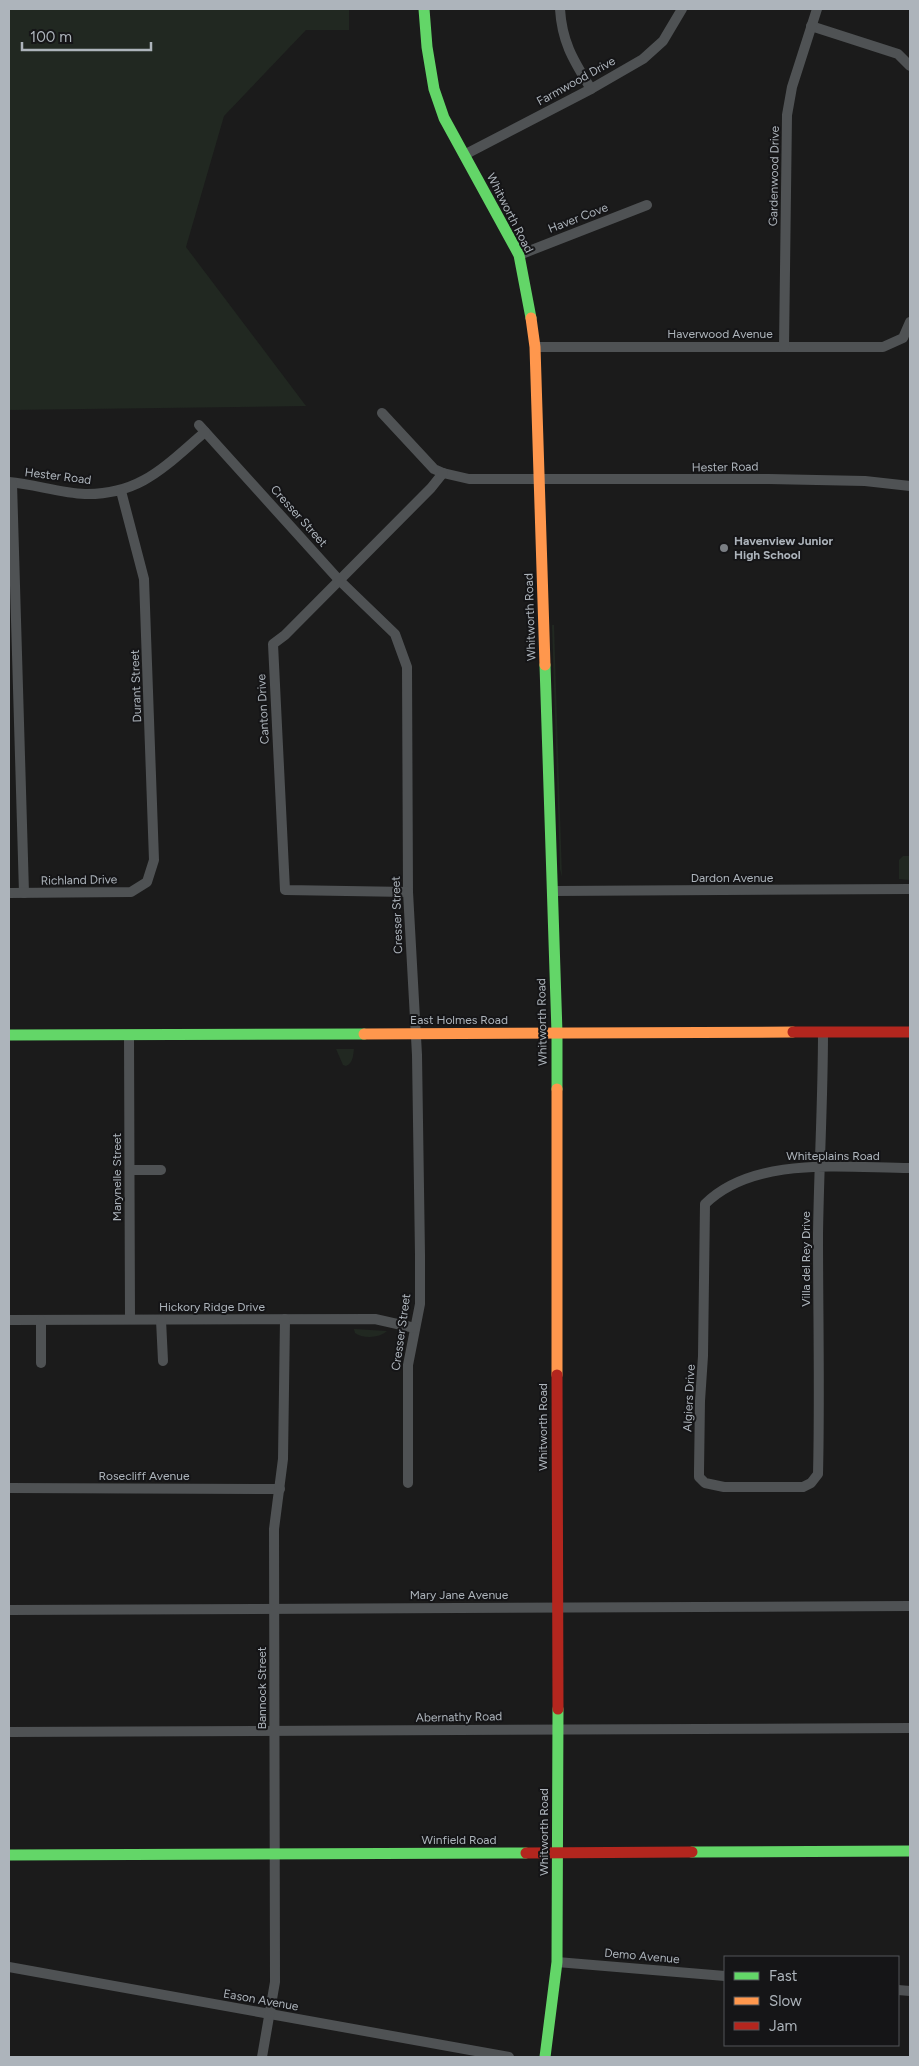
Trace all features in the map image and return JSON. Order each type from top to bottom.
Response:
[{"type":"street","name":"Whitworth Road","points":[[424,9],[426,47],[434,89],[444,118],[519,255],[530,308],[535,347],[557,1033],[557,1962],[545,2057]]},
{"type":"street","points":[[560,9],[561,23],[568,50],[591,89]]},
{"type":"street","name":"Farmwood Drive","points":[[464,155],[591,89],[643,59],[663,42],[682,9]]},
{"type":"street","name":"Gardenwood Drive","points":[[784,347],[787,115],[792,87],[817,9]]},
{"type":"street","points":[[811,26],[898,54],[910,66]]},
{"type":"street","name":"Haver Cove","points":[[519,255],[647,205]]},
{"type":"street","name":"Haverwood Avenue","points":[[535,347],[884,347],[902,338],[910,322]]},
{"type":"street","points":[[382,413],[424,459],[442,473]]},
{"type":"street","name":"Hester Road","points":[[10,482],[85,494],[121,491],[154,475],[202,428]]},
{"type":"street","name":"Cresser Street","points":[[202,428],[339,580],[395,634],[407,667],[408,892],[416,1034],[420,1291],[420,1304],[408,1365],[408,1483]]},
{"type":"street","name":"Hester Road","points":[[442,473],[470,479],[865,481],[910,486]]},
{"type":"street","name":"Canton Drive","points":[[408,892],[285,890],[273,644],[286,634],[431,488],[442,473]]},
{"type":"street","points":[[10,482],[24,893]]},
{"type":"street","name":"Durant Street","points":[[121,491],[144,579],[154,860],[147,882]]},
{"type":"street","name":"Richland Drive","points":[[9,893],[131,892],[147,882]]},
{"type":"street","name":"Dardon Avenue","points":[[553,890],[910,889]]},
{"type":"street","name":"Villa del Rey Drive","points":[[811,1484],[817,1476],[818,1469],[819,1167],[823,1032]]},
{"type":"street","name":"East Holmes Road","points":[[9,1035],[910,1032]]},
{"type":"street","name":"Marynelle Street","points":[[129,1035],[130,1319]]},
{"type":"street","name":"Whiteplains Road","points":[[705,1204],[717,1192],[772,1170],[819,1167],[910,1168]]},
{"type":"street","points":[[130,1170],[161,1170]]},
{"type":"street","name":"Algiers Drive","points":[[705,1204],[699,1477],[705,1483],[724,1487],[803,1488],[811,1484]]},
{"type":"street","name":"Bannock Street","points":[[262,2057],[275,1982],[274,1529],[283,1459],[285,1319]]},
{"type":"street","name":"Hickory Ridge Drive","points":[[9,1320],[375,1319],[415,1328]]},
{"type":"street","points":[[41,1320],[41,1363]]},
{"type":"street","points":[[161,1320],[163,1361]]},
{"type":"street","name":"Rosecliff Avenue","points":[[9,1488],[280,1489]]},
{"type":"street","name":"Mary Jane Avenue","points":[[9,1610],[910,1606]]},
{"type":"street","name":"Abernathy Road","points":[[9,1732],[910,1728]]},
{"type":"street","name":"Winfield Road","points":[[9,1855],[910,1851]]},
{"type":"street","name":"Demo Avenue","points":[[557,1962],[724,1976]]},
{"type":"street","name":"Eason Avenue","points":[[9,1967],[509,2057]]},
{"type":"shaded area","points":[[9,9],[349,9],[349,30],[306,30],[224,116],[186,247],[306,406],[9,410]]},
{"type":"shaded area","points":[[552,625],[554,625],[562,877],[560,869]]},
{"type":"shaded area","points":[[903,856],[910,856],[910,880],[899,879],[899,860]]},
{"type":"shaded area","points":[[336,1049],[354,1049],[352,1059],[348,1065],[343,1065]]},
{"type":"shaded area","points":[[354,1329],[387,1331],[380,1335],[367,1337],[358,1335]]},
{"type":"traffic: fast","points":[[424,9],[427,47],[434,89],[444,118],[519,255],[531,318]]},
{"type":"traffic: fast","points":[[545,665],[557,1033],[557,1089]]},
{"type":"traffic: fast","points":[[9,1035],[364,1034]]},
{"type":"traffic: fast","points":[[545,2057],[557,1962],[558,1709]]},
{"type":"traffic: fast","points":[[692,1852],[910,1851]]},
{"type":"traffic: fast","points":[[9,1855],[526,1853]]},
{"type":"traffic: slow","points":[[531,318],[535,347],[545,665]]},
{"type":"traffic: slow","points":[[364,1034],[793,1032]]},
{"type":"traffic: slow","points":[[557,1089],[557,1375]]},
{"type":"traffic: jam","points":[[793,1032],[910,1032]]},
{"type":"traffic: jam","points":[[557,1375],[558,1709]]},
{"type":"traffic: jam","points":[[526,1853],[692,1852]]},
{"type":"place","name":"Havenview Junior High School","points":[[724,548]]}]
